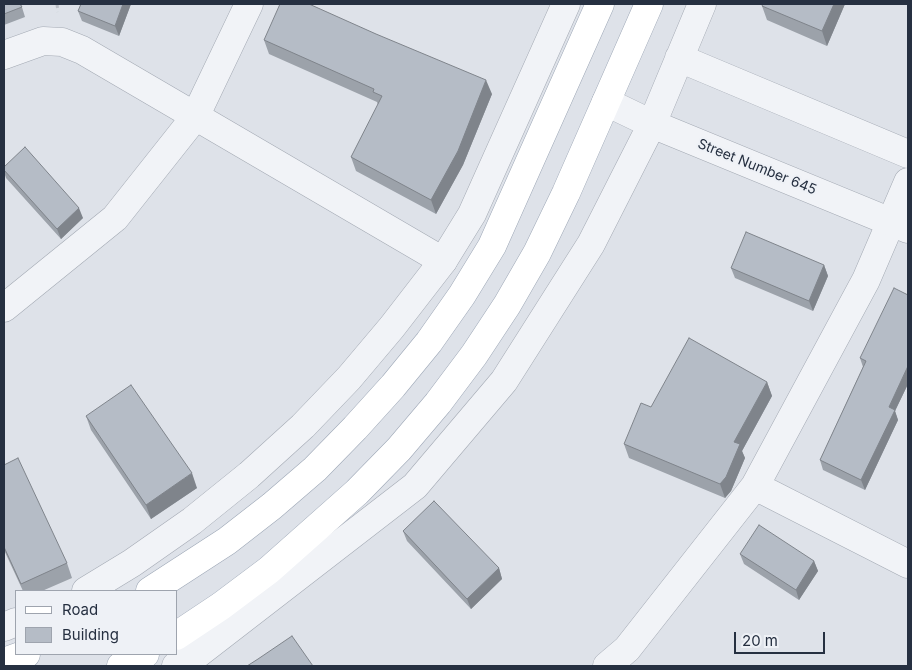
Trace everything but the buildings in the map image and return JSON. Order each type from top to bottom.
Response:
[{"type":"main road","points":[[152,590],[227,541],[315,469],[368,414],[429,342],[462,295],[492,246],[600,4]]},
{"type":"main road","points":[[178,635],[221,606],[284,558],[357,492],[399,449],[474,356],[507,305],[537,253],[566,193],[649,4]]},
{"type":"main road","points":[[4,662],[23,655]]},
{"type":"main road","points":[[120,666],[142,655]]},
{"type":"street","points":[[4,308],[115,218],[195,117],[249,4]]},
{"type":"street","points":[[88,590],[132,563],[192,522],[249,475],[303,426],[349,378],[392,327],[443,261],[472,214],[566,4]]},
{"type":"street","points":[[176,666],[195,656],[415,486],[504,381],[591,244],[652,124],[702,4]]},
{"type":"street","points":[[4,55],[43,41],[62,42],[82,50],[443,261]]},
{"type":"street","points":[[679,58],[908,154]]},
{"type":"street","name":"Street Number 645","points":[[606,102],[652,124],[900,225]]},
{"type":"street","points":[[607,666],[627,649],[755,486],[866,280],[900,225],[905,188]]},
{"type":"street","points":[[755,486],[908,564]]}]
